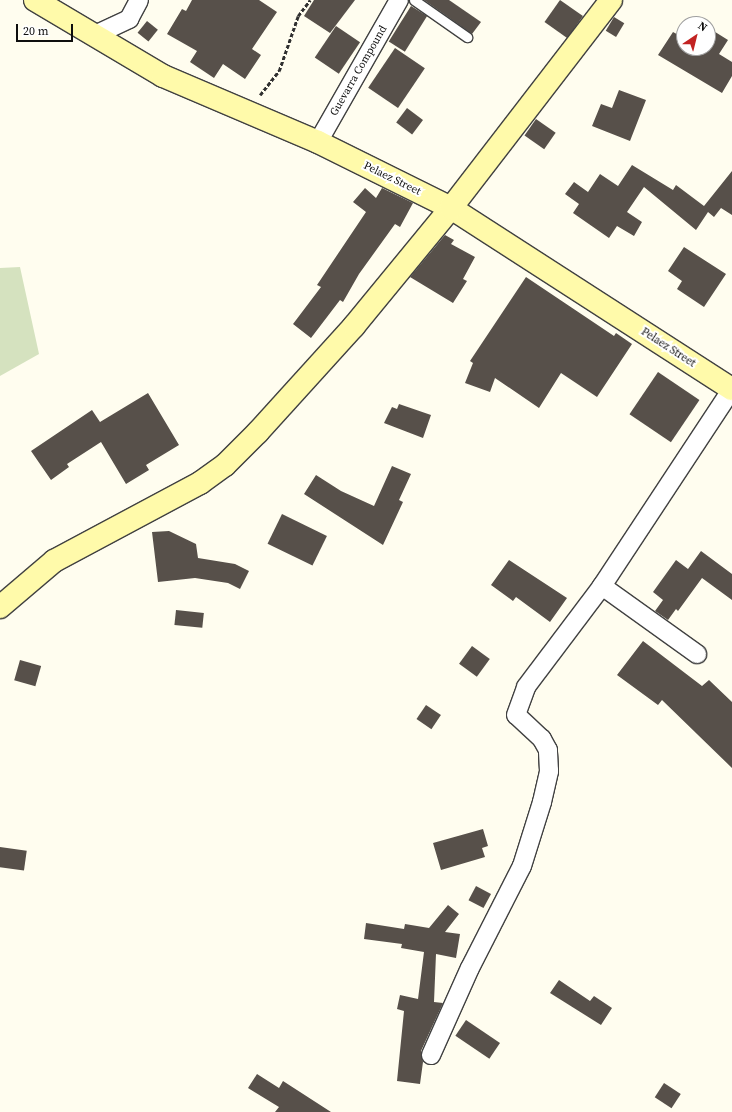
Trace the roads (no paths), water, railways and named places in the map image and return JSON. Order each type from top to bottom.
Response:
[{"type":"main road","name":"Pelaez Street","points":[[34,0],[163,76],[246,113],[318,142],[451,208],[732,389]]},
{"type":"main road","points":[[0,607],[54,561],[200,484],[225,465],[258,432],[354,326],[451,208],[611,0]]},
{"type":"street","points":[[95,35],[129,19],[139,0]]},
{"type":"street","name":"Guevarra Compound","points":[[318,142],[399,0]]},
{"type":"street","points":[[431,1055],[470,968],[522,866],[542,802],[549,771],[548,750],[542,739],[516,715],[519,703],[526,687],[602,586],[732,389]]},
{"type":"street","points":[[602,586],[697,654]]},
{"type":"lane","points":[[414,0],[467,37]]}]
